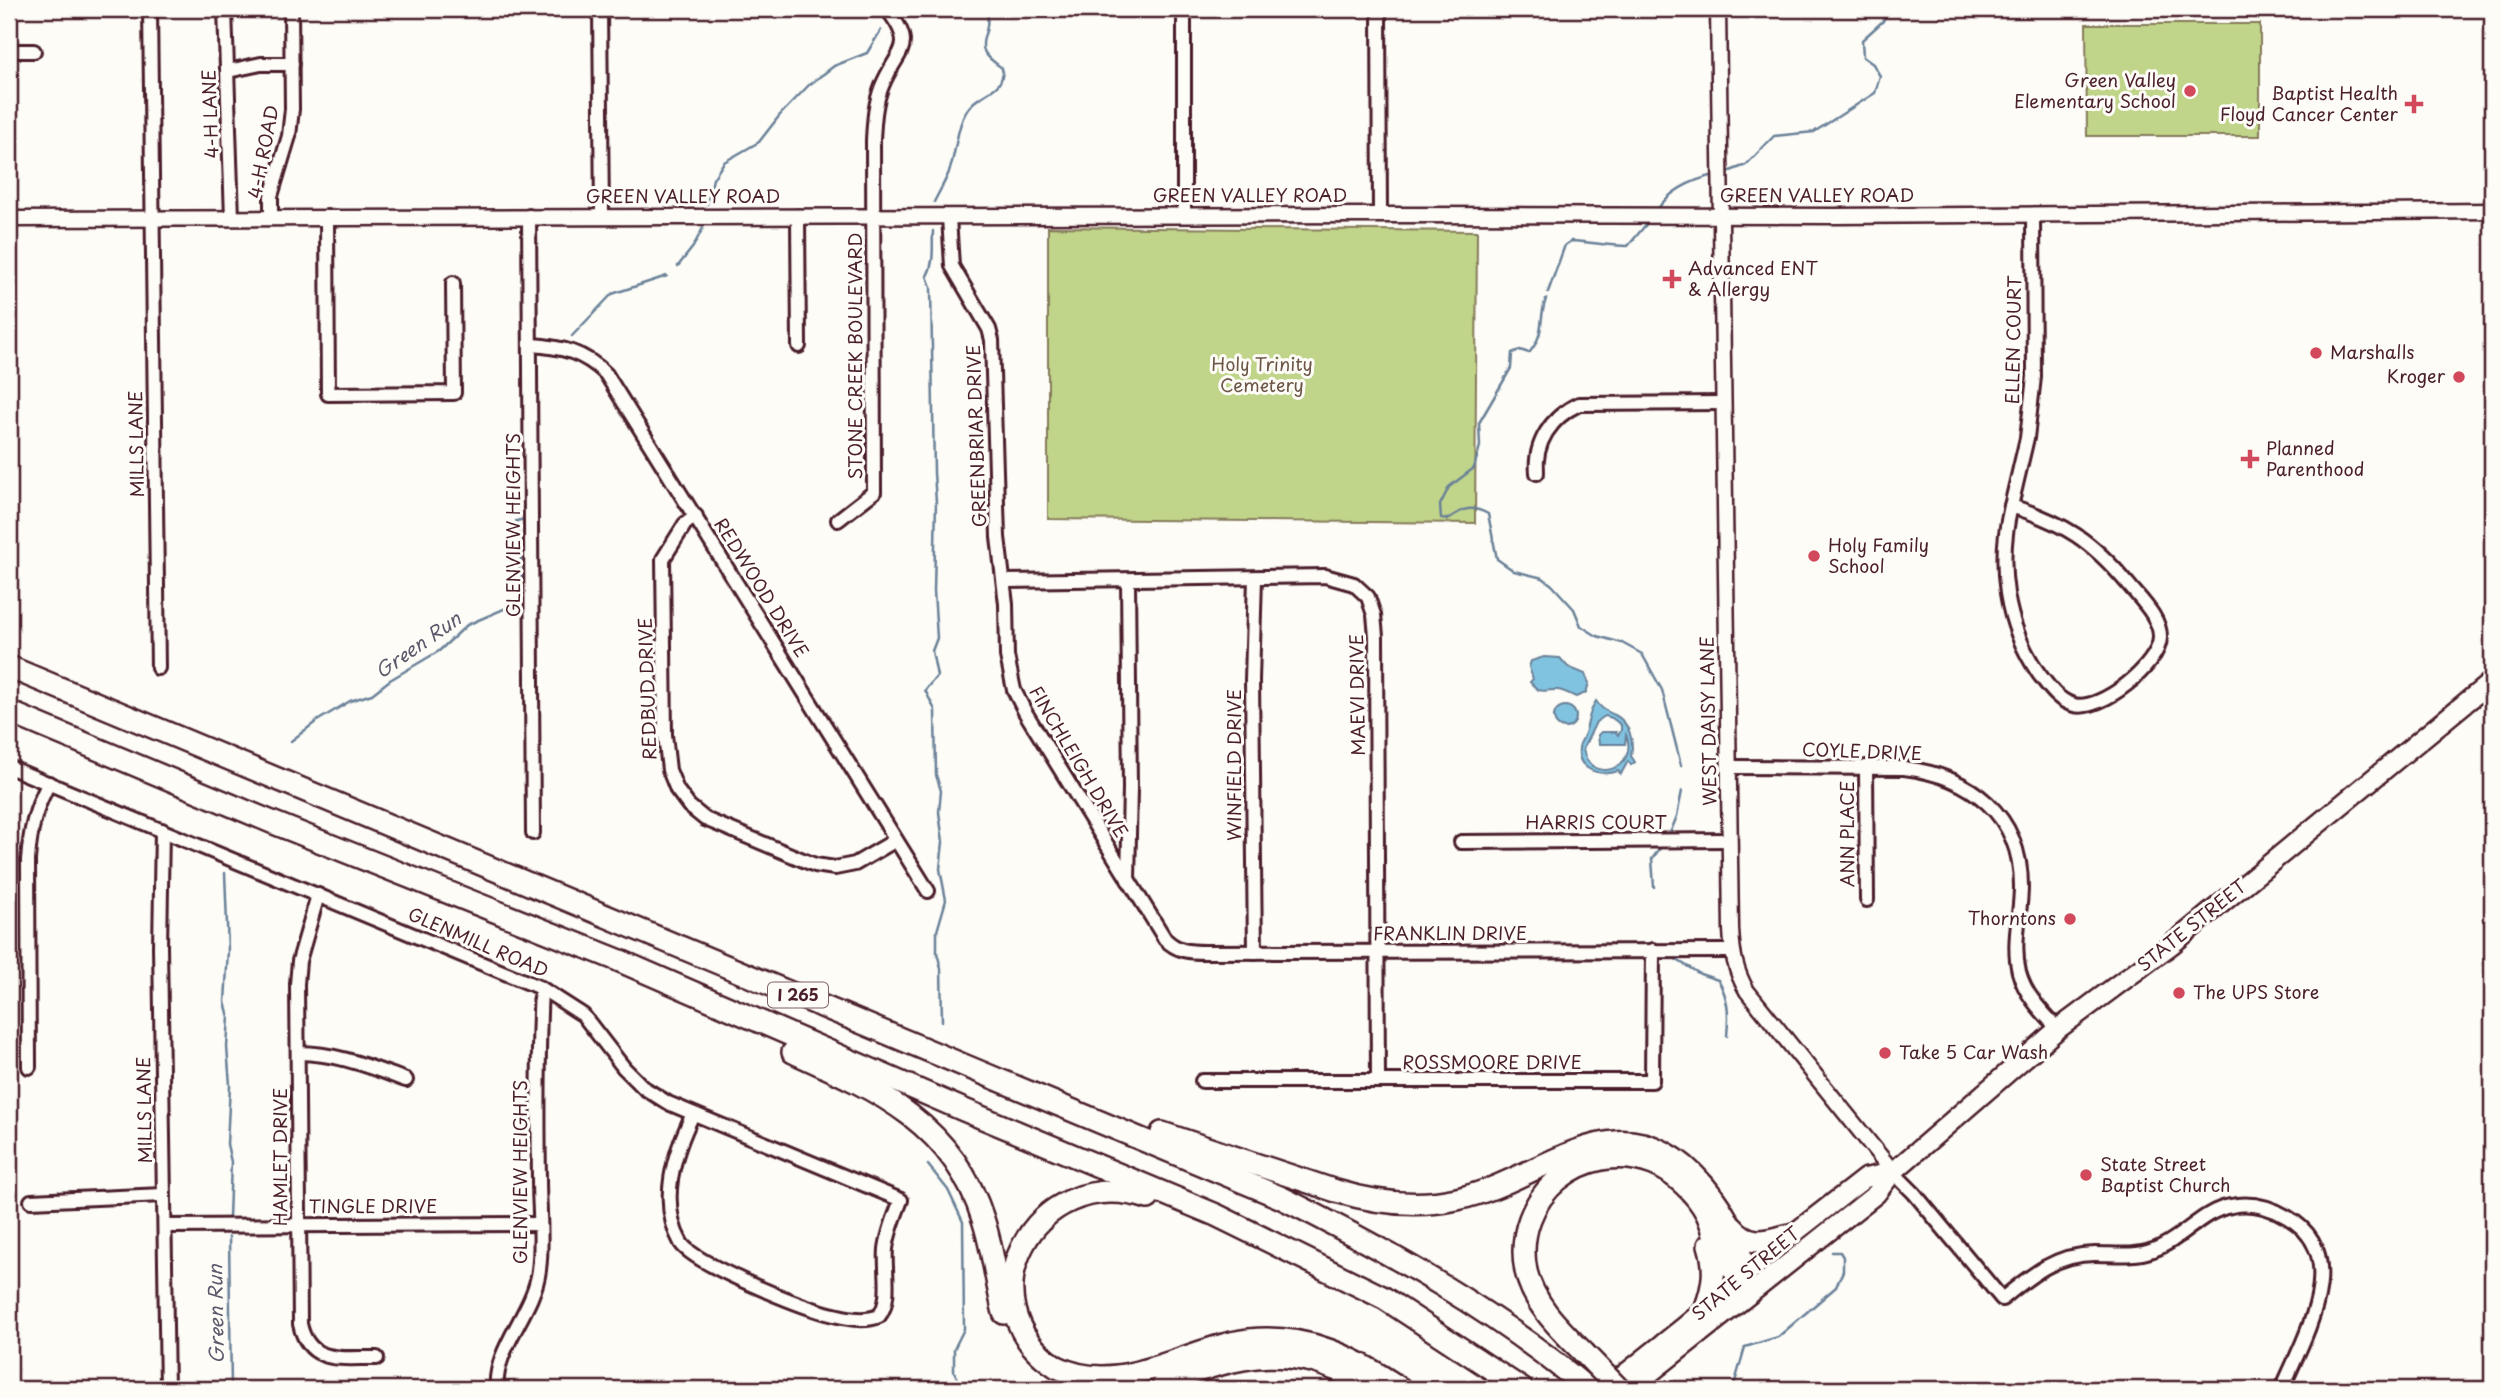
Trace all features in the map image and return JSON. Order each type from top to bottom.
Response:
[{"type":"highway","name":"I 265","points":[[9,667],[1215,1169],[1349,1231],[1450,1290],[1538,1348],[1588,1389]]},
{"type":"highway","name":"I 265","points":[[9,712],[274,823],[539,929],[1216,1215],[1384,1298],[1522,1389]]},
{"type":"highway","points":[[539,929],[686,1003],[859,1082],[909,1112],[948,1150],[975,1196],[984,1221],[999,1294],[1012,1335],[1036,1367],[1075,1389]]},
{"type":"highway","points":[[957,1062],[1362,1199],[1411,1204],[1458,1199],[1501,1185],[1577,1149],[1596,1144],[1634,1143],[1669,1155],[1697,1178],[1735,1231],[1747,1240],[1763,1242],[1793,1234]]},
{"type":"highway","points":[[1619,1389],[1544,1308],[1526,1272],[1525,1234],[1539,1198],[1565,1172],[1599,1158],[1618,1156],[1637,1158],[1671,1174],[1705,1211],[1724,1263],[1748,1284]]},
{"type":"highway","points":[[1275,1242],[1131,1192],[1109,1190],[1088,1193],[1068,1200],[1050,1211],[1035,1226],[1016,1262],[1012,1282],[1013,1303],[1019,1322],[1041,1355],[1056,1367],[1092,1381],[1129,1379],[1227,1344],[1268,1339],[1289,1340],[1328,1348],[1365,1366],[1401,1389]]},
{"type":"highway","points":[[1696,1199],[1714,1269],[1712,1290],[1706,1307]]},
{"type":"highway","points":[[1719,1207],[1740,1247],[1748,1284]]},
{"type":"highway","points":[[1145,1389],[1234,1360],[1274,1356],[1313,1361],[1330,1367],[1369,1389]]},
{"type":"main road","name":"STATE STREET","points":[[1606,1389],[1706,1307],[1748,1284],[1876,1194],[1893,1172],[2058,1029],[2171,945],[2492,681]]},
{"type":"main road","name":"STATE STREET","points":[[1630,1389],[1748,1284],[1793,1234],[1865,1178],[1893,1172]]},
{"type":"street","name":"MILLS LANE","points":[[150,9],[158,668]]},
{"type":"street","name":"4-H LANE","points":[[225,9],[232,218]]},
{"type":"street","name":"4-H ROAD","points":[[271,218],[271,196],[289,136],[292,109],[291,9]]},
{"type":"street","points":[[600,9],[602,216]]},
{"type":"street","points":[[873,217],[875,109],[903,43],[903,29],[887,9]]},
{"type":"street","points":[[1184,9],[1184,215]]},
{"type":"street","points":[[1379,9],[1380,215]]},
{"type":"street","name":"WEST DAISY LANE","points":[[1718,9],[1732,951],[1737,974],[1747,991],[1893,1172]]},
{"type":"street","points":[[9,51],[34,51]]},
{"type":"street","points":[[228,71],[261,64],[292,64]]},
{"type":"street","name":"GREEN VALLEY ROAD","points":[[9,219],[2033,215],[2492,211]]},
{"type":"street","name":"ELLEN COURT","points":[[2011,506],[2049,520],[2088,543],[2117,571],[2156,620],[2160,639],[2153,657],[2121,687],[2093,705],[2075,705],[2057,696],[2028,657],[2012,622],[2004,569],[2011,506],[2026,438],[2034,377],[2033,215]]},
{"type":"street","name":"GLENVIEW HEIGHTS","points":[[529,216],[533,833]]},
{"type":"street","points":[[799,216],[799,346]]},
{"type":"street","points":[[327,217],[328,394],[454,393],[453,283]]},
{"type":"street","name":"STONE CREEK BOULEVARD","points":[[838,520],[874,492],[873,217]]},
{"type":"street","name":"GREENBRIAR DRIVE","points":[[949,217],[952,266],[989,328],[992,340],[997,524],[1004,581]]},
{"type":"street","name":"REDWOOD DRIVE","points":[[531,345],[573,351],[590,359],[606,374],[928,891]]},
{"type":"street","points":[[1537,473],[1536,457],[1541,441],[1560,416],[1579,404],[1724,403]]},
{"type":"street","name":"REDBUD DRIVE","points":[[696,516],[685,524],[663,559],[665,735],[669,770],[677,790],[697,813],[715,824],[825,867],[855,864],[896,840]]},
{"type":"street","name":"MAEVI DRIVE","points":[[1004,581],[1128,581],[1305,575],[1336,578],[1354,584],[1361,590],[1371,606],[1376,636],[1378,1080]]},
{"type":"street","name":"WINFIELD DRIVE","points":[[1255,578],[1252,680],[1255,952]]},
{"type":"street","name":"FINCHLEIGH DRIVE","points":[[1004,581],[1007,656],[1014,690],[1128,880],[1165,939],[1171,944]]},
{"type":"street","points":[[1128,581],[1128,880]]},
{"type":"street","name":"GLENMILL ROAD","points":[[9,767],[541,988],[583,1015],[624,1068],[644,1088],[668,1103],[901,1200],[889,1233],[885,1306],[879,1316],[865,1319],[826,1312],[780,1295],[686,1251],[675,1231],[670,1208],[672,1171],[693,1114]]},
{"type":"street","name":"COYLE DRIVE","points":[[1729,767],[1866,767],[1930,771],[1965,785],[1992,808],[2010,835],[2019,863],[2021,885],[2016,938],[2018,970],[2029,995],[2058,1029]]},
{"type":"street","name":"ANN PLACE","points":[[1866,767],[1867,900]]},
{"type":"street","points":[[29,1067],[29,848],[31,827],[49,783]]},
{"type":"street","name":"MILLS LANE","points":[[162,830],[160,947],[167,1389]]},
{"type":"street","name":"HARRIS COURT","points":[[1461,842],[1730,840]]},
{"type":"street","name":"HAMLET DRIVE","points":[[318,895],[299,961],[299,1313],[304,1342],[316,1353],[323,1356],[377,1357]]},
{"type":"street","name":"FRANKLIN DRIVE","points":[[1171,944],[1185,952],[1732,951]]},
{"type":"street","name":"ROSSMOORE DRIVE","points":[[1202,1081],[1652,1081],[1653,950]]},
{"type":"street","name":"GLENVIEW HEIGHTS","points":[[497,1389],[496,1381],[502,1358],[525,1314],[540,1264],[541,988]]},
{"type":"street","points":[[298,1054],[312,1053],[351,1060],[406,1080]]},
{"type":"street","points":[[1893,1172],[2002,1299],[2044,1266],[2058,1259],[2078,1255],[2120,1255],[2152,1251],[2170,1242],[2214,1211],[2230,1206],[2245,1204],[2276,1211],[2291,1219],[2303,1230],[2318,1257],[2321,1274],[2320,1297],[2282,1389]]},
{"type":"street","points":[[31,1201],[163,1195]]},
{"type":"street","name":"TINGLE DRIVE","points":[[165,1226],[540,1224]]},
{"type":"green space","points":[[2086,24],[2260,24],[2260,136],[2087,136]]},
{"type":"green space","name":"Holy Trinity Cemetery","points":[[1048,227],[1477,231],[1475,523],[1048,519]]},
{"type":"water","points":[[1544,657],[1560,658],[1568,667],[1585,674],[1589,683],[1586,693],[1576,697],[1558,690],[1540,690],[1534,686],[1530,682],[1533,679],[1529,667],[1531,661]]},
{"type":"water","points":[[1596,701],[1604,710],[1620,718],[1630,733],[1631,756],[1635,762],[1631,765],[1628,761],[1621,774],[1618,771],[1605,773],[1591,770],[1579,756],[1579,745]],"holes":[[[1605,716],[1621,725],[1621,731],[1618,735],[1616,732],[1601,732],[1598,735],[1599,744],[1625,744],[1626,735],[1628,747],[1620,764],[1603,770],[1587,761],[1583,749],[1596,722]]]},
{"type":"water","points":[[1565,706],[1573,709],[1576,717],[1573,725],[1565,728],[1557,725],[1554,717],[1557,709]]},
{"type":"waterway","points":[[934,202],[952,164],[963,118],[972,104],[1001,81],[1002,68],[988,57],[983,49],[989,9]]},
{"type":"waterway","points":[[1725,173],[1746,165],[1774,136],[1814,132],[1875,93],[1880,76],[1873,64],[1863,57],[1862,40],[1883,21],[1886,12],[1884,9]]},
{"type":"waterway","name":"Green Run","points":[[707,204],[713,179],[724,162],[759,142],[809,85],[834,66],[867,53],[881,30]]},
{"type":"waterway","points":[[1657,210],[1668,197],[1682,187],[1715,175]]},
{"type":"waterway","points":[[1548,292],[1565,245],[1571,241],[1628,246],[1649,221]]},
{"type":"waterway","name":"Green Run","points":[[678,266],[703,228]]},
{"type":"waterway","points":[[933,231],[932,260],[927,276],[931,287],[936,502],[934,591],[937,638],[932,651],[937,676],[925,690],[935,710],[936,775],[941,791],[939,812],[943,842],[940,869],[946,900],[937,931],[937,953],[941,968],[942,1021]]},
{"type":"waterway","name":"Green Run","points":[[572,336],[612,294],[667,276]]},
{"type":"waterway","points":[[1546,299],[1538,339],[1529,353],[1520,350],[1512,353],[1511,368],[1479,423],[1480,446],[1474,468],[1449,487],[1440,505],[1441,518],[1448,519],[1468,509],[1477,509],[1488,514],[1497,559],[1514,571],[1543,578],[1552,585],[1574,609],[1581,626],[1597,636],[1622,643],[1642,654],[1662,690],[1681,765]]},
{"type":"waterway","name":"Green Run","points":[[291,741],[317,721],[350,701],[372,694],[439,651],[467,625],[518,603],[525,591],[519,568],[522,553],[516,521],[525,519]]},
{"type":"waterway","points":[[1669,836],[1677,816],[1682,791]]},
{"type":"waterway","points":[[1654,887],[1652,859],[1661,847]]},
{"type":"waterway","name":"Green Run","points":[[225,873],[228,950],[225,1002],[229,1017],[227,1047],[230,1085],[227,1144],[231,1162],[229,1218]]},
{"type":"waterway","points":[[1672,957],[1700,974],[1718,980],[1727,1007],[1727,1036]]},
{"type":"waterway","points":[[928,1165],[948,1190],[963,1222],[964,1329],[954,1349],[954,1371],[962,1389]]},
{"type":"waterway","name":"Green Run","points":[[229,1237],[231,1389]]},
{"type":"waterway","points":[[1733,1389],[1745,1347],[1778,1337],[1836,1287],[1843,1271],[1843,1257],[1840,1252],[1832,1252]]},
{"type":"place","name":"Green Valley Elementary School","points":[[2190,91]]},
{"type":"place","name":"Baptist Health Floyd Cancer Center","points":[[2414,104]]},
{"type":"place","name":"Advanced ENT & Allergy","points":[[1672,279]]},
{"type":"place","name":"Marshalls","points":[[2316,353]]},
{"type":"place","name":"Kroger","points":[[2459,377]]},
{"type":"place","name":"Planned Parenthood","points":[[2250,459]]},
{"type":"place","name":"Holy Family School","points":[[1814,556]]},
{"type":"place","name":"Thorntons","points":[[2070,919]]},
{"type":"place","name":"The UPS Store","points":[[2179,993]]},
{"type":"place","name":"Take 5 Car Wash","points":[[1885,1053]]},
{"type":"place","name":"State Street Baptist Church","points":[[2086,1175]]}]
